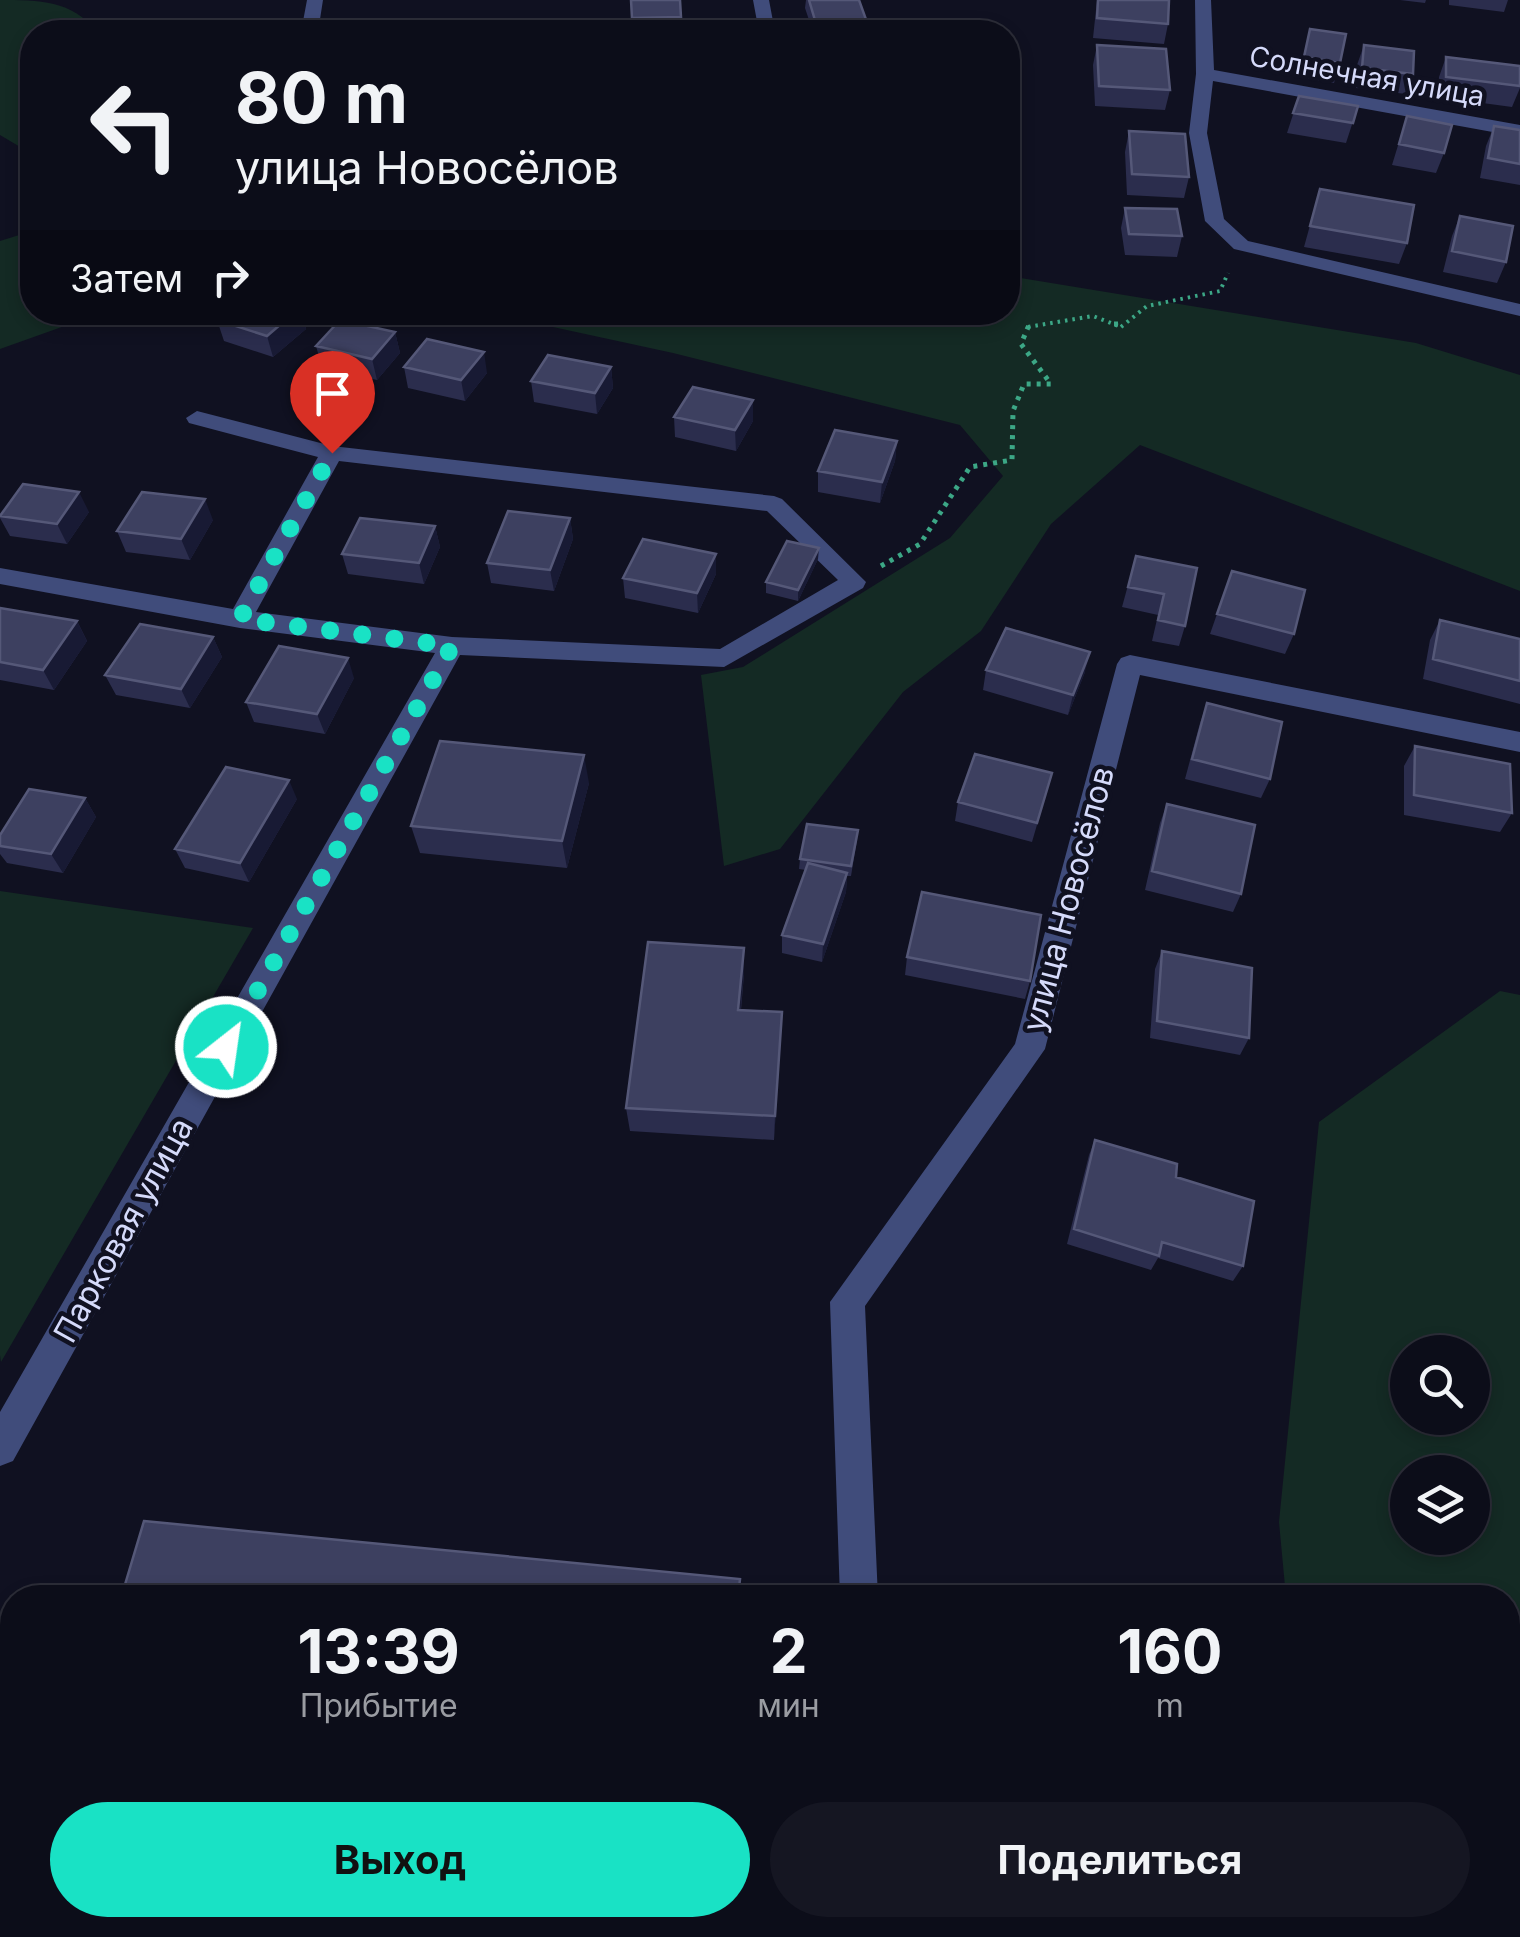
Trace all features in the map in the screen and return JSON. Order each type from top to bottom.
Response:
[{"type":"street","points":[[1204,0],[1205,74],[1198,133],[1215,221],[1241,245],[1520,310]]},
{"type":"street","name":"Солнечная улица","points":[[1205,74],[1520,131]]},
{"type":"street","points":[[0,576],[240,619],[452,646],[724,658],[854,582],[774,504],[332,453],[197,418]]},
{"type":"street","points":[[240,619],[332,453]]},
{"type":"street","name":"Парковая улица","points":[[0,1448],[452,646]]},
{"type":"street","name":"улица Новосёлов","points":[[858,1585],[847,1302],[1028,1049],[1130,664],[1520,742]]},
{"type":"path","points":[[854,582],[920,544],[970,467],[1012,460],[1013,411],[1024,384],[1050,384],[1021,344],[1029,325],[1094,316],[1121,327],[1146,306],[1220,291],[1229,277],[1215,221]]},
{"type":"green space","points":[[0,0],[54,4],[77,14],[86,20],[20,20],[20,147],[0,135]]},
{"type":"green space","points":[[20,235],[20,325],[67,325],[0,349],[0,241]]},
{"type":"green space","points":[[1020,278],[1416,343],[1520,375],[1520,591],[1140,445],[1051,524],[981,631],[903,692],[780,849],[724,866],[701,675],[743,667],[950,538],[1003,476],[960,425],[544,325],[1020,325]]},
{"type":"green space","points":[[0,891],[253,928],[1,1362],[0,1355]]},
{"type":"green space","points":[[1500,991],[1520,995],[1520,1585],[1285,1585],[1279,1522],[1319,1122]]},
{"type":"building","points":[[631,0],[680,0],[681,17],[632,18]]},
{"type":"building","points":[[809,0],[859,0],[866,20],[815,20]]},
{"type":"building","points":[[1098,0],[1169,0],[1168,24],[1097,18]]},
{"type":"building","points":[[1310,29],[1346,34],[1340,63],[1304,57]]},
{"type":"building","points":[[1097,45],[1166,49],[1170,90],[1099,86]]},
{"type":"building","points":[[1364,45],[1414,51],[1413,74],[1362,68]]},
{"type":"building","points":[[1446,57],[1520,66],[1520,86],[1446,77]]},
{"type":"building","points":[[1299,96],[1358,106],[1353,123],[1293,113]]},
{"type":"building","points":[[1407,116],[1452,125],[1444,153],[1399,144]]},
{"type":"building","points":[[1494,126],[1520,130],[1520,164],[1488,158]]},
{"type":"building","points":[[1129,131],[1185,134],[1189,177],[1132,174]]},
{"type":"building","points":[[1320,189],[1414,205],[1407,243],[1310,226]]},
{"type":"building","points":[[1125,208],[1177,209],[1182,236],[1129,234]]},
{"type":"building","points":[[1460,216],[1513,226],[1506,262],[1452,251]]},
{"type":"building","points":[[233,325],[280,325],[267,336]]},
{"type":"building","points":[[335,325],[363,325],[395,332],[372,359],[316,346]]},
{"type":"building","points":[[427,339],[484,352],[461,380],[404,367]]},
{"type":"building","points":[[548,355],[611,367],[595,393],[531,381]]},
{"type":"building","points":[[693,387],[753,400],[735,430],[674,417]]},
{"type":"building","points":[[835,430],[897,441],[882,482],[818,471]]},
{"type":"building","points":[[23,484],[79,492],[57,524],[0,516]]},
{"type":"building","points":[[142,492],[205,499],[181,539],[117,531]]},
{"type":"building","points":[[508,511],[570,518],[550,570],[487,563]]},
{"type":"building","points":[[360,518],[435,526],[419,563],[342,554]]},
{"type":"building","points":[[643,539],[716,554],[697,593],[623,578]]},
{"type":"building","points":[[787,541],[819,548],[798,590],[766,582]]},
{"type":"building","points":[[1136,556],[1197,568],[1185,626],[1158,620],[1164,594],[1128,587]]},
{"type":"building","points":[[1232,571],[1305,590],[1294,634],[1217,614]]},
{"type":"building","points":[[0,608],[77,621],[43,670],[0,662]]},
{"type":"building","points":[[1440,620],[1520,639],[1520,681],[1433,659]]},
{"type":"building","points":[[140,624],[213,637],[181,689],[105,675]]},
{"type":"building","points":[[1006,628],[1090,652],[1073,695],[986,670]]},
{"type":"building","points":[[279,646],[348,658],[317,714],[246,702]]},
{"type":"building","points":[[1207,703],[1282,722],[1270,779],[1192,759]]},
{"type":"building","points":[[440,741],[584,755],[562,841],[411,826]]},
{"type":"building","points":[[1415,746],[1510,764],[1512,813],[1414,795]]},
{"type":"building","points":[[975,754],[1052,773],[1037,823],[958,802]]},
{"type":"building","points":[[226,767],[289,780],[240,863],[175,849]]},
{"type":"building","points":[[29,789],[85,798],[51,854],[0,846],[0,835]]},
{"type":"building","points":[[1167,804],[1255,825],[1241,894],[1152,871]]},
{"type":"building","points":[[807,824],[858,830],[851,866],[800,859]]},
{"type":"building","points":[[808,863],[847,873],[823,944],[782,935]]},
{"type":"building","points":[[922,892],[1041,915],[1030,981],[907,957]]},
{"type":"building","points":[[648,942],[744,948],[738,1010],[782,1012],[775,1116],[626,1108]]},
{"type":"building","points":[[1162,951],[1252,968],[1249,1038],[1157,1021]]},
{"type":"building","points":[[1095,1140],[1177,1164],[1176,1177],[1254,1201],[1243,1266],[1162,1242],[1159,1256],[1074,1229]]},
{"type":"building","points":[[144,1521],[740,1579],[739,1585],[125,1585]]},
{"type":"route","points":[[226,1047],[452,646],[240,619],[332,453]]}]
